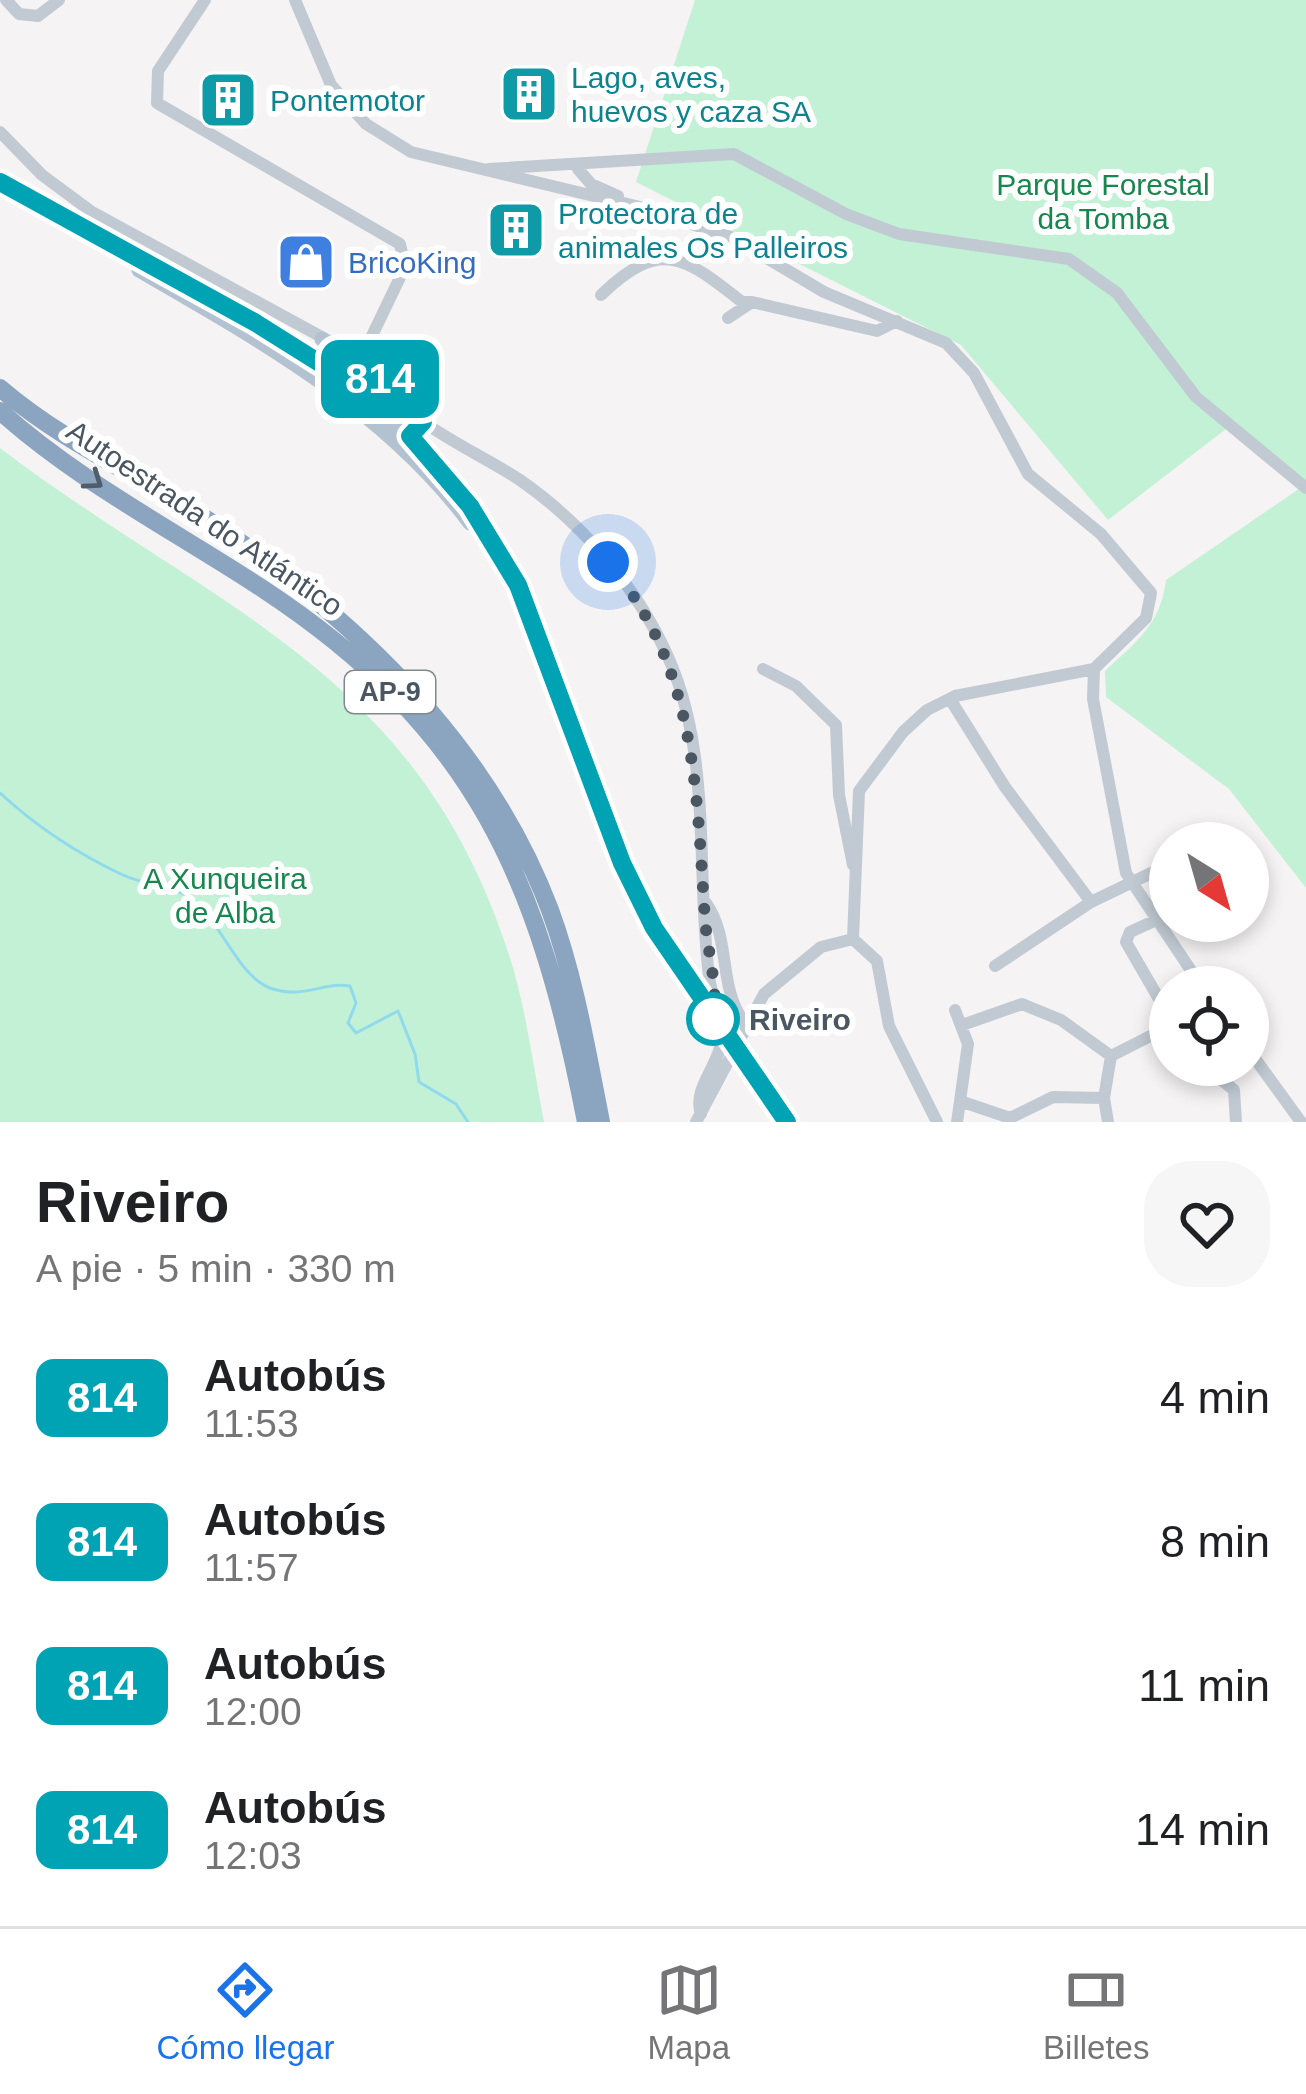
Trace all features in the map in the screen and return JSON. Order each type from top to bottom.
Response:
[{"type":"highway","name":"Autoestrada do Atlántico","points":[[0,388],[88,452],[230,535],[346,626],[456,741],[510,825],[550,912],[579,1009],[602,1122]]},
{"type":"highway","name":"Autoestrada do Atlántico","points":[[0,411],[100,487],[309,621],[371,673],[435,741],[488,816],[527,893],[550,958],[586,1122]]},
{"type":"main road","points":[[0,183],[294,345],[405,434],[470,506],[518,585],[636,894],[788,1122]]},
{"type":"main road","points":[[0,194],[301,367],[362,410],[476,531],[514,594],[620,876],[661,955],[732,1034],[777,1122]]},
{"type":"main road","points":[[66,230],[106,246],[348,384],[358,387],[376,370]]},
{"type":"main road","points":[[322,339],[341,360],[348,384]]},
{"type":"main road","points":[[376,370],[381,396],[424,472]]},
{"type":"street","points":[[6,0],[19,14],[38,16],[59,0]]},
{"type":"street","points":[[35,0],[38,16]]},
{"type":"street","points":[[205,0],[158,71],[157,103],[400,244],[405,267],[369,342],[357,346],[353,355]]},
{"type":"street","points":[[295,0],[324,74],[366,124],[411,152],[640,207],[731,237],[809,285],[946,343],[962,357],[1028,474],[1101,534],[1147,584],[1152,601],[1146,618],[1094,669],[950,699],[927,710],[869,771],[859,791],[854,939],[882,973],[889,1026],[938,1122]]},
{"type":"street","points":[[0,132],[42,175],[92,212],[353,355],[362,368],[376,370],[423,422],[560,510],[638,601],[663,646],[689,726],[699,789],[709,979],[732,1034]]},
{"type":"street","points":[[484,171],[734,154],[845,214],[899,234],[1069,259],[1117,293],[1196,397],[1306,488]]},
{"type":"street","points":[[550,185],[592,162]]},
{"type":"street","points":[[550,185],[557,164]]},
{"type":"street","points":[[578,169],[592,184],[640,207]]},
{"type":"street","points":[[601,295],[628,269],[673,258],[693,262],[742,302],[877,331],[897,320]]},
{"type":"street","points":[[728,318],[752,302]]},
{"type":"street","points":[[369,342],[379,350],[376,370]]},
{"type":"street","points":[[405,434],[423,422]]},
{"type":"street","points":[[764,669],[796,686],[836,725],[838,795],[857,878]]},
{"type":"street","points":[[1094,669],[1096,717],[1132,884],[1149,913]]},
{"type":"street","points":[[950,699],[1005,787],[1091,902]]},
{"type":"street","points":[[995,966],[1091,902],[1149,875]]},
{"type":"street","points":[[698,1118],[732,1034],[720,923],[704,900]]},
{"type":"street","points":[[1149,923],[1130,932],[1126,942],[1149,984]]},
{"type":"street","points":[[698,1118],[697,1099],[732,1034],[772,985],[821,947],[854,939]]},
{"type":"street","points":[[962,1025],[1022,1004],[1061,1020],[1111,1057]]},
{"type":"street","points":[[955,1010],[968,1057],[957,1122]]},
{"type":"street","points":[[1108,1122],[1104,1098],[1111,1057],[1149,1034]]},
{"type":"street","points":[[1269,1078],[1301,1122]]},
{"type":"street","points":[[1229,1086],[1234,1090],[1237,1122]]},
{"type":"street","points":[[960,1101],[1010,1118],[1053,1097],[1104,1098]]},
{"type":"green space","name":"Parque Forestal da Tomba","points":[[695,0],[1306,0],[1306,482],[1235,422],[1108,520],[961,345],[636,182]]},
{"type":"green space","name":"A Xunqueira de Alba","points":[[0,448],[299,655],[363,711],[420,777],[468,856],[508,952],[544,1122],[0,1122]]},
{"type":"green space","points":[[1306,484],[1306,888],[1269,840],[1269,822],[1255,822],[1229,789],[1106,697],[1105,671],[1153,620],[1166,580]]},
{"type":"waterway","points":[[0,793],[90,858],[192,899],[259,982],[293,992],[350,986],[356,1003],[348,1023],[356,1033],[398,1011],[415,1054],[419,1082],[456,1104],[468,1122]]},
{"type":"bus line","name":"814","points":[[0,182],[256,323],[337,374],[347,371],[353,355],[362,368],[377,363],[375,372],[380,379],[423,422],[410,436],[470,506],[518,585],[622,863],[654,928],[787,1122]]},
{"type":"place","name":"Lago, aves, huevos y caza SA","points":[[529,94]]},
{"type":"place","name":"Pontemotor","points":[[228,100]]},
{"type":"place","name":"Protectora de animales Os Palleiros","points":[[516,230]]},
{"type":"place","name":"BricoKing","points":[[306,262]]},
{"type":"place","name":"Riveiro","points":[[713,1019]]},
{"type":"route","points":[[608,562],[638,601],[663,646],[689,726],[699,789],[709,979],[716,1006],[713,1019]]}]
